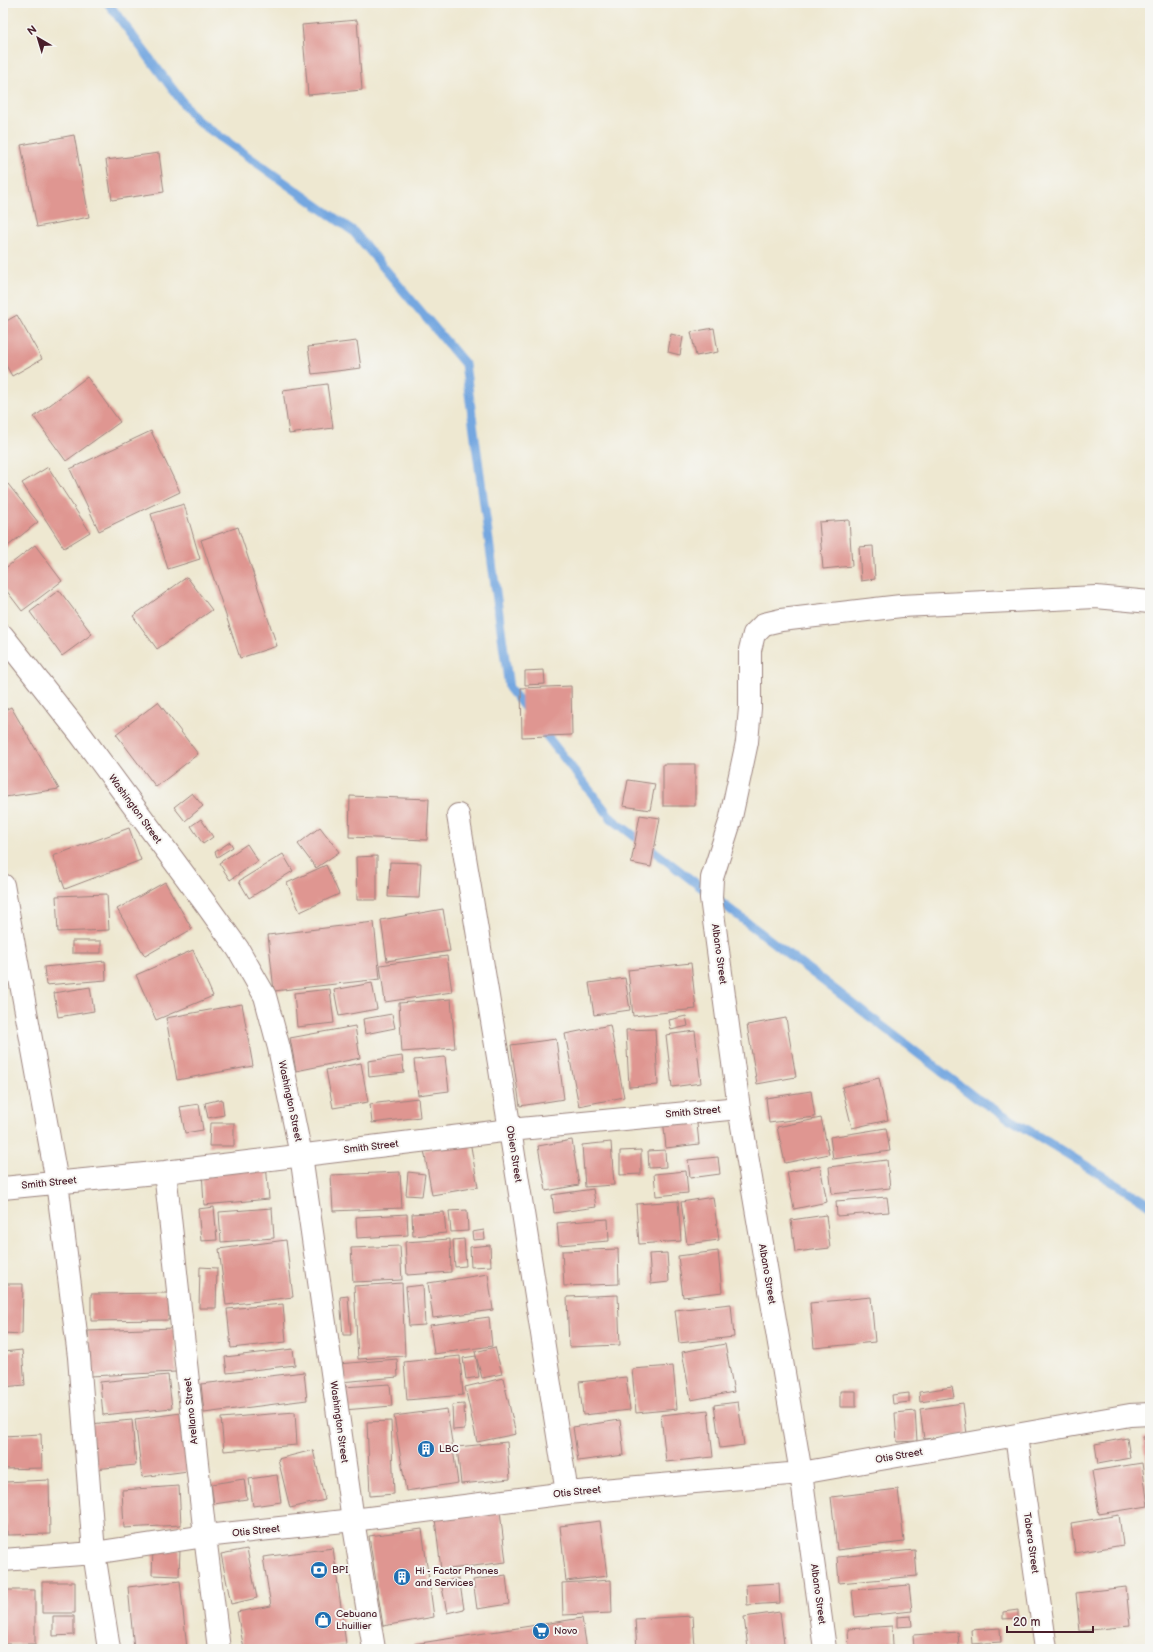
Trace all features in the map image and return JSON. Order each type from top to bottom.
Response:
[{"type":"street","name":"Albano Street","points":[[825,1649],[801,1473],[739,1108],[711,898],[712,878],[730,822],[747,742],[750,708],[750,650],[754,634],[764,624],[781,620],[901,606],[1096,597],[1150,602]]},
{"type":"street","name":"Washington Street","points":[[7,648],[81,735],[238,949],[265,996],[279,1048],[301,1155],[353,1520],[374,1649]]},
{"type":"street","name":"Obien Street","points":[[458,815],[510,1130],[567,1493]]},
{"type":"street","points":[[3,885],[57,1182],[79,1357],[94,1553],[109,1649]]},
{"type":"street","name":"Smith Street","points":[[3,1188],[165,1172],[510,1130],[739,1108]]},
{"type":"street","name":"Arellano Street","points":[[165,1172],[219,1649]]},
{"type":"street","name":"Otis Street","points":[[3,1560],[94,1553],[205,1536],[353,1520],[567,1493],[801,1473],[1130,1415],[1150,1414]]},
{"type":"street","name":"Tabera Street","points":[[1016,1436],[1046,1649]]},
{"type":"building","points":[[357,20],[362,90],[308,95],[302,25]]},
{"type":"building","points":[[74,135],[89,217],[37,227],[21,145]]},
{"type":"building","points":[[159,153],[164,192],[112,200],[106,160]]},
{"type":"building","points":[[17,315],[42,359],[12,376],[3,360],[3,323]]},
{"type":"building","points":[[714,328],[718,352],[696,356],[691,332]]},
{"type":"building","points":[[671,334],[683,337],[680,355],[668,352]]},
{"type":"building","points":[[357,341],[361,368],[312,374],[308,347]]},
{"type":"building","points":[[87,377],[120,422],[66,461],[34,417]]},
{"type":"building","points":[[327,384],[333,428],[289,434],[283,390]]},
{"type":"building","points":[[151,431],[180,492],[99,531],[70,469]]},
{"type":"building","points":[[48,467],[90,532],[64,548],[22,483]]},
{"type":"building","points":[[8,484],[38,522],[3,550],[3,489]]},
{"type":"building","points":[[184,504],[200,559],[168,569],[151,514]]},
{"type":"building","points":[[849,520],[852,566],[823,569],[819,522]]},
{"type":"building","points":[[238,527],[277,646],[240,658],[201,540]]},
{"type":"building","points":[[35,545],[62,581],[22,611],[3,586],[3,570]]},
{"type":"building","points":[[873,546],[875,579],[861,581],[859,547]]},
{"type":"building","points":[[187,577],[212,610],[157,649],[133,616]]},
{"type":"building","points":[[59,590],[92,634],[62,656],[30,612]]},
{"type":"building","points":[[544,670],[545,684],[525,685],[525,671]]},
{"type":"building","points":[[571,686],[572,735],[522,737],[521,688]]},
{"type":"building","points":[[158,702],[198,754],[156,787],[116,734]]},
{"type":"building","points":[[11,707],[59,789],[5,797],[3,782],[3,711]]},
{"type":"building","points":[[663,764],[695,764],[695,806],[663,806]]},
{"type":"building","points":[[628,780],[655,784],[650,810],[623,806]]},
{"type":"building","points":[[192,793],[203,806],[185,821],[174,807]]},
{"type":"building","points":[[350,796],[429,799],[427,840],[349,837]]},
{"type":"building","points":[[640,815],[660,818],[651,867],[631,863]]},
{"type":"building","points":[[201,819],[213,837],[203,844],[191,826]]},
{"type":"building","points":[[320,827],[339,852],[316,868],[298,844]]},
{"type":"building","points":[[129,828],[141,860],[65,889],[53,856]]},
{"type":"building","points":[[230,842],[233,847],[217,857],[215,852]]},
{"type":"building","points":[[247,844],[258,861],[230,880],[219,863]]},
{"type":"building","points":[[283,854],[293,871],[249,898],[239,881]]},
{"type":"building","points":[[377,856],[377,900],[357,900],[356,857]]},
{"type":"building","points":[[390,862],[421,863],[419,898],[388,897]]},
{"type":"building","points":[[326,865],[339,894],[300,912],[287,883]]},
{"type":"building","points":[[165,882],[192,929],[145,956],[117,909]]},
{"type":"building","points":[[107,894],[109,930],[58,932],[56,896]]},
{"type":"building","points":[[443,909],[450,951],[387,961],[381,920]]},
{"type":"building","points":[[374,922],[380,979],[274,991],[268,935]]},
{"type":"building","points":[[72,941],[101,941],[101,953],[72,953]]},
{"type":"building","points":[[193,950],[213,996],[156,1020],[136,975]]},
{"type":"building","points":[[447,956],[452,992],[385,1002],[380,965]]},
{"type":"building","points":[[105,961],[106,980],[46,985],[44,967]]},
{"type":"building","points":[[691,963],[696,1009],[633,1016],[628,970]]},
{"type":"building","points":[[625,978],[630,1010],[594,1015],[589,983]]},
{"type":"building","points":[[372,983],[377,1009],[339,1016],[334,990]]},
{"type":"building","points":[[90,987],[94,1011],[58,1017],[54,993]]},
{"type":"building","points":[[330,989],[334,1023],[297,1027],[294,993]]},
{"type":"building","points":[[451,999],[455,1048],[402,1052],[399,1003]]},
{"type":"building","points":[[242,1004],[253,1066],[177,1080],[166,1018]]},
{"type":"building","points":[[392,1014],[395,1028],[365,1034],[363,1019]]},
{"type":"building","points":[[686,1016],[688,1026],[671,1030],[669,1020]]},
{"type":"building","points":[[786,1018],[796,1077],[757,1084],[747,1025]]},
{"type":"building","points":[[610,1025],[624,1097],[579,1106],[565,1034]]},
{"type":"building","points":[[355,1026],[360,1058],[296,1071],[290,1038]]},
{"type":"building","points":[[655,1029],[658,1085],[629,1087],[626,1030]]},
{"type":"building","points":[[695,1031],[701,1083],[672,1087],[666,1035]]},
{"type":"building","points":[[556,1039],[564,1099],[520,1106],[511,1045]]},
{"type":"building","points":[[402,1056],[404,1073],[369,1077],[368,1061]]},
{"type":"building","points":[[445,1057],[449,1091],[418,1095],[414,1060]]},
{"type":"building","points":[[361,1063],[368,1102],[333,1108],[326,1070]]},
{"type":"building","points":[[879,1078],[888,1120],[852,1128],[842,1087]]},
{"type":"building","points":[[811,1091],[815,1117],[769,1123],[766,1098]]},
{"type":"building","points":[[418,1098],[420,1117],[372,1123],[370,1104]]},
{"type":"building","points":[[222,1099],[224,1115],[208,1118],[205,1103]]},
{"type":"building","points":[[199,1104],[203,1130],[185,1133],[180,1107]]},
{"type":"building","points":[[696,1113],[699,1144],[666,1148],[663,1117]]},
{"type":"building","points":[[821,1118],[829,1154],[785,1163],[777,1127]]},
{"type":"building","points":[[210,1123],[234,1123],[234,1146],[209,1146]]},
{"type":"building","points":[[886,1128],[890,1151],[833,1159],[830,1137]]},
{"type":"building","points":[[572,1140],[579,1185],[546,1191],[538,1146]]},
{"type":"building","points":[[470,1141],[478,1187],[432,1195],[424,1150]]},
{"type":"building","points":[[611,1142],[614,1185],[585,1187],[582,1145]]},
{"type":"building","points":[[641,1150],[641,1174],[620,1175],[620,1151]]},
{"type":"building","points":[[665,1150],[666,1167],[649,1168],[648,1151]]},
{"type":"building","points":[[718,1157],[720,1174],[690,1178],[688,1160]]},
{"type":"building","points":[[887,1160],[890,1188],[832,1194],[829,1167]]},
{"type":"building","points":[[266,1164],[269,1199],[204,1205],[202,1170]]},
{"type":"building","points":[[820,1166],[827,1202],[794,1209],[787,1172]]},
{"type":"building","points":[[686,1171],[688,1193],[656,1196],[654,1174]]},
{"type":"building","points":[[400,1172],[402,1208],[333,1211],[331,1175]]},
{"type":"building","points":[[408,1172],[425,1174],[422,1196],[406,1195]]},
{"type":"building","points":[[593,1189],[596,1207],[554,1213],[552,1195]]},
{"type":"building","points":[[713,1197],[719,1240],[687,1244],[681,1202]]},
{"type":"building","points":[[887,1197],[889,1212],[837,1216],[836,1201]]},
{"type":"building","points":[[678,1201],[681,1241],[639,1244],[636,1204]]},
{"type":"building","points":[[214,1207],[217,1240],[201,1241],[198,1209]]},
{"type":"building","points":[[272,1208],[274,1238],[221,1242],[219,1212]]},
{"type":"building","points":[[467,1210],[468,1231],[451,1232],[449,1211]]},
{"type":"building","points":[[444,1212],[446,1233],[413,1236],[412,1214]]},
{"type":"building","points":[[407,1214],[408,1235],[357,1238],[356,1217]]},
{"type":"building","points":[[826,1215],[830,1248],[795,1252],[791,1220]]},
{"type":"building","points":[[608,1219],[609,1241],[559,1245],[557,1223]]},
{"type":"building","points":[[484,1230],[485,1239],[473,1240],[472,1232]]},
{"type":"building","points":[[450,1239],[451,1272],[407,1275],[405,1242]]},
{"type":"building","points":[[464,1239],[466,1266],[455,1267],[453,1240]]},
{"type":"building","points":[[286,1240],[293,1297],[226,1305],[219,1249]]},
{"type":"building","points":[[490,1245],[491,1266],[471,1267],[470,1247]]},
{"type":"building","points":[[400,1246],[402,1280],[353,1282],[351,1248]]},
{"type":"building","points":[[618,1249],[619,1284],[564,1286],[562,1251]]},
{"type":"building","points":[[718,1251],[722,1292],[683,1297],[678,1256]]},
{"type":"building","points":[[667,1253],[669,1282],[651,1284],[649,1254]]},
{"type":"building","points":[[200,1267],[217,1268],[216,1308],[199,1308]]},
{"type":"building","points":[[488,1274],[493,1310],[433,1318],[428,1283]]},
{"type":"building","points":[[402,1283],[405,1356],[358,1359],[354,1286]]},
{"type":"building","points":[[3,1284],[23,1284],[22,1334],[3,1333]]},
{"type":"building","points":[[423,1285],[425,1325],[409,1326],[406,1287]]},
{"type":"building","points":[[169,1293],[169,1320],[91,1321],[91,1294]]},
{"type":"building","points":[[618,1295],[620,1345],[569,1347],[567,1297]]},
{"type":"building","points":[[348,1296],[351,1335],[343,1335],[340,1297]]},
{"type":"building","points":[[871,1297],[875,1342],[814,1348],[810,1303]]},
{"type":"building","points":[[283,1304],[286,1342],[231,1348],[227,1309]]},
{"type":"building","points":[[731,1304],[734,1337],[679,1343],[675,1310]]},
{"type":"building","points":[[489,1317],[492,1346],[434,1354],[430,1325]]},
{"type":"building","points":[[174,1328],[176,1372],[90,1376],[88,1331]]},
{"type":"building","points":[[725,1344],[734,1392],[691,1400],[682,1352]]},
{"type":"building","points":[[495,1347],[502,1374],[482,1378],[475,1352]]},
{"type":"building","points":[[293,1349],[295,1365],[227,1373],[225,1357]]},
{"type":"building","points":[[22,1350],[25,1385],[3,1387],[3,1352]]},
{"type":"building","points":[[460,1356],[463,1395],[407,1400],[404,1362]]},
{"type":"building","points":[[476,1356],[479,1377],[466,1379],[463,1358]]},
{"type":"building","points":[[397,1359],[398,1377],[340,1382],[338,1364]]},
{"type":"building","points":[[673,1366],[677,1409],[636,1413],[632,1369]]},
{"type":"building","points":[[304,1372],[307,1400],[204,1413],[201,1384]]},
{"type":"building","points":[[168,1375],[172,1408],[103,1415],[100,1382]]},
{"type":"building","points":[[626,1377],[630,1410],[583,1415],[579,1382]]},
{"type":"building","points":[[503,1378],[516,1434],[477,1442],[465,1387]]},
{"type":"building","points":[[390,1384],[392,1406],[344,1410],[343,1387]]},
{"type":"building","points":[[952,1387],[954,1397],[920,1402],[919,1392]]},
{"type":"building","points":[[840,1391],[856,1391],[856,1407],[840,1407]]},
{"type":"building","points":[[909,1393],[909,1402],[893,1404],[892,1395]]},
{"type":"building","points":[[738,1402],[744,1445],[720,1448],[714,1405]]},
{"type":"building","points":[[963,1403],[967,1434],[924,1439],[920,1409]]},
{"type":"building","points":[[464,1404],[465,1429],[453,1430],[452,1405]]},
{"type":"building","name":"LBC","points":[[447,1409],[458,1483],[406,1491],[394,1416]]},
{"type":"building","points":[[708,1410],[713,1457],[666,1462],[661,1415]]},
{"type":"building","points":[[915,1411],[917,1441],[897,1442],[895,1413]]},
{"type":"building","points":[[295,1412],[297,1445],[224,1451],[221,1418]]},
{"type":"building","points":[[181,1413],[188,1471],[142,1477],[135,1419]]},
{"type":"building","points":[[132,1420],[136,1465],[94,1469],[90,1424]]},
{"type":"building","points":[[620,1420],[624,1455],[578,1461],[573,1427]]},
{"type":"building","points":[[391,1421],[394,1494],[370,1496],[367,1422]]},
{"type":"building","points":[[41,1434],[42,1468],[3,1469],[3,1436]]},
{"type":"building","points":[[1150,1436],[1150,1480],[1149,1480],[1143,1437]]},
{"type":"building","points":[[1127,1438],[1130,1458],[1098,1464],[1095,1444]]},
{"type":"building","points":[[507,1442],[510,1479],[461,1484],[457,1447]]},
{"type":"building","points":[[313,1450],[325,1500],[290,1508],[278,1459]]},
{"type":"building","points":[[1142,1463],[1148,1506],[1099,1514],[1092,1471]]},
{"type":"building","points":[[277,1475],[281,1502],[253,1506],[249,1479]]},
{"type":"building","points":[[244,1479],[247,1499],[214,1504],[211,1484]]},
{"type":"building","points":[[49,1480],[50,1534],[7,1535],[5,1482]]},
{"type":"building","points":[[179,1486],[181,1525],[124,1528],[122,1490]]},
{"type":"building","points":[[898,1489],[904,1542],[837,1550],[831,1497]]},
{"type":"building","points":[[499,1503],[506,1562],[441,1570],[434,1510]]},
{"type":"building","points":[[1119,1515],[1123,1545],[1075,1553],[1071,1523]]},
{"type":"building","points":[[600,1521],[607,1576],[566,1581],[560,1526]]},
{"type":"building","name":"Hi - Factor Phones and Services","points":[[422,1529],[434,1617],[383,1626],[369,1536]]},
{"type":"building","points":[[333,1548],[346,1644],[308,1649],[244,1649],[237,1612],[271,1606],[263,1557]]},
{"type":"building","points":[[153,1549],[180,1550],[179,1576],[152,1575]]},
{"type":"building","points":[[247,1549],[257,1598],[231,1604],[221,1554]]},
{"type":"building","points":[[915,1550],[917,1576],[839,1583],[837,1557]]},
{"type":"building","points":[[506,1575],[509,1604],[477,1609],[473,1580]]},
{"type":"building","points":[[459,1578],[464,1609],[447,1613],[441,1582]]},
{"type":"building","points":[[611,1580],[612,1613],[563,1615],[562,1583]]},
{"type":"building","points":[[180,1581],[187,1649],[134,1649],[128,1587]]},
{"type":"building","points":[[42,1582],[75,1582],[75,1613],[42,1613]]},
{"type":"building","points":[[779,1583],[780,1603],[747,1605],[746,1585]]},
{"type":"building","points":[[909,1585],[912,1611],[855,1617],[852,1590]]},
{"type":"building","points":[[1126,1587],[1130,1626],[1080,1631],[1076,1593]]},
{"type":"building","points":[[3,1590],[35,1590],[35,1644],[3,1644]]},
{"type":"building","points":[[1018,1610],[1018,1618],[1003,1619],[1003,1612]]},
{"type":"building","points":[[780,1612],[784,1644],[748,1648],[744,1617]]},
{"type":"building","points":[[53,1616],[74,1616],[74,1635],[53,1636]]},
{"type":"building","points":[[693,1616],[695,1649],[637,1649],[635,1619]]},
{"type":"building","points":[[911,1616],[912,1626],[897,1627],[897,1617]]},
{"type":"building","name":"Novo","points":[[582,1618],[587,1649],[415,1649],[414,1644]]},
{"type":"building","points":[[892,1626],[893,1646],[849,1649],[848,1629]]},
{"type":"building","points":[[1000,1628],[1001,1642],[972,1644],[971,1630]]},
{"type":"building","points":[[958,1632],[959,1647],[914,1649],[913,1635]]},
{"type":"waterway","points":[[108,3],[195,119],[353,231],[465,364],[509,688],[529,713]]},
{"type":"waterway","points":[[539,726],[612,819],[976,1098],[1150,1205]]},
{"type":"place","name":"LBC","points":[[426,1449]]},
{"type":"place","name":"BPI","points":[[319,1570]]},
{"type":"place","name":"Hi - Factor Phones and Services","points":[[402,1577]]},
{"type":"place","name":"Cebuana Lhuillier","points":[[323,1620]]},
{"type":"place","name":"Novo","points":[[541,1631]]}]
